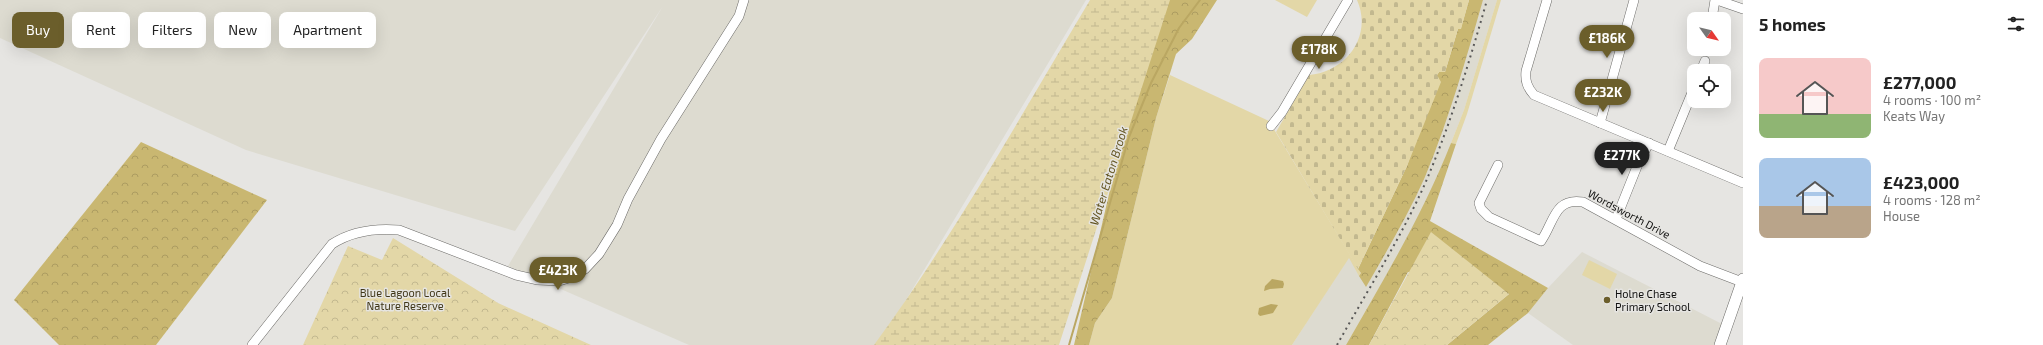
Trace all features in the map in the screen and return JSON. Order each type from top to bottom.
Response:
[{"type":"main road","points":[[1720,345],[1743,280]]},
{"type":"street","points":[[252,345],[332,244],[342,237],[358,232],[384,228],[399,230],[516,275],[538,280],[565,279],[572,277],[585,268],[599,254],[617,225],[628,199],[662,139],[739,16],[744,0]]},
{"type":"street","points":[[1271,126],[1282,112],[1348,0]]},
{"type":"street","points":[[1547,0],[1526,71],[1526,80],[1529,89],[1534,95],[1743,182]]},
{"type":"street","points":[[1600,123],[1634,0]]},
{"type":"street","points":[[1713,12],[1716,0],[1743,9]]},
{"type":"street","points":[[1668,151],[1687,105]]},
{"type":"street","points":[[1616,219],[1638,164],[1649,143]]},
{"type":"street","name":"Wordsworth Drive","points":[[1498,165],[1481,197],[1481,209],[1489,217],[1541,241],[1556,213],[1567,202],[1583,202],[1700,266],[1743,280]]},
{"type":"shaded area","points":[[0,0],[1086,0],[879,345],[689,345],[508,266],[663,6],[515,231],[246,150],[22,48],[64,48],[64,12],[12,12],[12,43],[0,38]]},
{"type":"shaded area","points":[[1483,0],[1497,0],[1464,110],[1438,176],[1410,234],[1346,345],[1292,345],[1349,257],[1366,286],[1397,233],[1425,177],[1439,141]]},
{"type":"shaded area","name":"Holne Chase Primary School","points":[[1582,252],[1722,324],[1715,345],[1573,345],[1528,313],[1548,288]]},
{"type":"shaded area","points":[[1272,279],[1283,281],[1283,288],[1264,291],[1265,286]]},
{"type":"shaded area","points":[[1271,304],[1278,305],[1273,313],[1260,316],[1258,314],[1259,308]]},
{"type":"green space","points":[[1090,0],[1170,0],[1059,345],[874,345],[932,262],[959,219]]},
{"type":"green space","points":[[1167,0],[1217,0],[1192,39],[1176,54],[1156,118],[1112,298],[1095,323],[1089,345],[1074,345],[1138,69]]},
{"type":"green space","points":[[1275,0],[1317,0],[1307,17]]},
{"type":"green space","points":[[1357,0],[1469,0],[1461,29],[1458,29],[1445,72],[1439,72],[1437,75],[1441,82],[1407,166],[1358,269],[1276,132],[1309,75],[1334,67],[1345,59],[1353,50],[1359,39],[1361,26],[1361,13]]},
{"type":"green space","points":[[1469,0],[1483,0],[1464,67],[1442,133],[1425,177],[1412,205],[1366,287],[1359,276],[1361,273],[1358,269],[1407,166],[1437,75],[1439,72],[1445,72],[1458,29],[1461,28]]},
{"type":"green space","points":[[1497,0],[1501,0],[1467,114],[1456,144],[1451,143],[1464,110]]},
{"type":"green space","points":[[1170,75],[1269,121],[1361,273],[1359,276],[1349,258],[1292,345],[1089,345],[1095,323],[1112,298],[1156,118]]},
{"type":"green space","points":[[141,142],[267,200],[156,345],[59,345],[14,300]]},
{"type":"green space","points":[[1451,143],[1456,144],[1430,221],[1548,288],[1528,313],[1488,345],[1447,345],[1509,294],[1408,272],[1369,345],[1346,345],[1389,271],[1415,221]]},
{"type":"green space","points":[[1431,232],[1509,294],[1447,345],[1369,345]]},
{"type":"green space","name":"Blue Lagoon Local Nature Reserve","points":[[393,238],[498,303],[591,345],[303,345],[348,246],[382,260]]},
{"type":"green space","points":[[1589,260],[1617,274],[1610,289],[1582,275]]},
{"type":"waterway","name":"Water Eaton Brook","points":[[1069,345],[1129,137],[1151,83],[1179,28],[1200,0]]},
{"type":"railway","points":[[1337,345],[1393,247],[1424,186],[1458,94],[1487,0]]},
{"type":"place","name":"Holne Chase Primary School","points":[[1607,300]]}]
